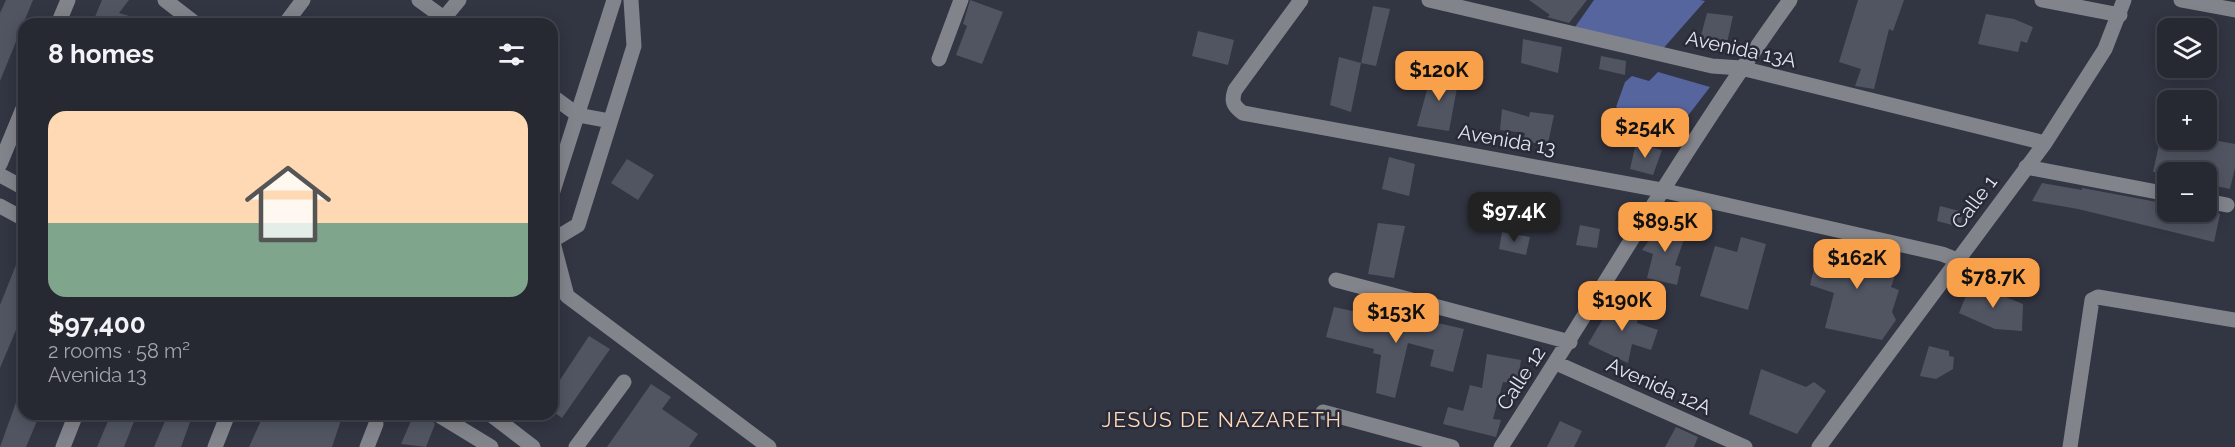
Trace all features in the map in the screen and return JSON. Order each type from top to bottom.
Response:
[{"type":"street","points":[[60,18],[68,0]]},
{"type":"street","points":[[165,0],[188,18]]},
{"type":"street","points":[[290,18],[303,0]]},
{"type":"street","points":[[419,0],[444,18]]},
{"type":"street","points":[[450,18],[459,0]]},
{"type":"street","points":[[558,176],[614,0]]},
{"type":"street","points":[[558,235],[578,225],[634,46],[631,0]]},
{"type":"street","points":[[939,59],[961,0]]},
{"type":"street","name":"Avenida 13","points":[[1301,0],[1234,90],[1232,98],[1235,107],[1243,112],[1661,190],[1942,254],[1957,260]]},
{"type":"street","name":"Avenida 13A","points":[[1429,0],[1712,66],[1741,68],[2045,143]]},
{"type":"street","name":"Calle 12","points":[[1501,447],[1570,342],[1661,190],[1741,68],[1790,0]]},
{"type":"street","points":[[2042,0],[2122,7]]},
{"type":"street","points":[[2181,0],[2235,10]]},
{"type":"street","name":"Calle 1","points":[[1819,447],[2045,143],[2088,78],[2122,7]]},
{"type":"street","points":[[558,100],[578,115],[610,121]]},
{"type":"street","points":[[0,164],[18,120]]},
{"type":"street","points":[[2026,167],[2157,192]]},
{"type":"street","points":[[0,175],[18,185]]},
{"type":"street","points":[[2217,203],[2227,205]]},
{"type":"street","points":[[0,206],[18,216]]},
{"type":"street","points":[[558,261],[567,296],[769,447]]},
{"type":"street","points":[[1336,280],[1570,342]]},
{"type":"street","points":[[2070,447],[2092,300],[2098,297],[2235,320]]},
{"type":"street","name":"Avenida 12A","points":[[1556,363],[1745,447]]},
{"type":"street","points":[[576,447],[624,382]]},
{"type":"street","points":[[1323,412],[1452,447]]},
{"type":"street","points":[[63,447],[74,420]]},
{"type":"street","points":[[215,447],[226,420]]},
{"type":"street","points":[[446,420],[490,446],[494,420]]},
{"type":"street","points":[[499,420],[532,447]]},
{"type":"street","points":[[367,447],[376,424]]},
{"type":"shaded area","points":[[1594,0],[1705,1],[1661,51],[1575,27]]},
{"type":"shaded area","points":[[1658,72],[1710,87],[1673,135],[1616,107],[1625,82],[1632,76],[1649,81]]},
{"type":"building","points":[[6,0],[33,0],[26,18],[18,18],[18,37],[0,81],[0,13]]},
{"type":"building","points":[[102,0],[129,0],[119,13],[136,18],[94,18]]},
{"type":"building","points":[[970,0],[1003,12],[982,64],[956,55],[967,26],[963,24]]},
{"type":"building","points":[[1529,0],[1587,0],[1569,23],[1547,17],[1550,15]]},
{"type":"building","points":[[1858,0],[1904,0],[1893,31],[1889,29],[1874,89],[1855,86],[1861,69],[1839,62]]},
{"type":"building","points":[[1373,6],[1390,9],[1376,66],[1361,63]]},
{"type":"building","points":[[1707,13],[1733,16],[1727,43],[1700,39]]},
{"type":"building","points":[[1986,14],[2014,19],[2033,27],[2027,43],[2021,41],[2018,52],[1978,44]]},
{"type":"building","points":[[1198,31],[1234,40],[1228,65],[1192,56]]},
{"type":"building","points":[[1523,39],[1562,47],[1558,73],[1521,63]]},
{"type":"building","points":[[1601,56],[1626,61],[1625,75],[1599,69]]},
{"type":"building","points":[[1339,57],[1361,63],[1351,112],[1330,105]]},
{"type":"building","points":[[1432,72],[1459,77],[1449,131],[1417,126]]},
{"type":"building","points":[[1502,109],[1529,117],[1530,112],[1554,115],[1547,148],[1524,139],[1525,133],[1500,130]]},
{"type":"building","points":[[2217,141],[2235,144],[2235,168],[2230,189],[2217,186],[2217,162],[2157,162],[2157,172],[2153,172],[2158,150],[2217,150]]},
{"type":"building","points":[[1636,143],[1662,150],[1653,175],[1630,169]]},
{"type":"building","points":[[1389,157],[1415,164],[1409,196],[1382,189]]},
{"type":"building","points":[[627,159],[654,175],[638,200],[611,183]]},
{"type":"building","points":[[2042,183],[2157,202],[2157,222],[2217,222],[2217,214],[2220,214],[2214,242],[2078,209],[2032,201]]},
{"type":"building","points":[[1940,206],[1963,212],[1960,227],[1937,221]]},
{"type":"building","points":[[1663,221],[1687,231],[1675,265],[1681,267],[1677,285],[1647,278],[1653,254],[1642,250]]},
{"type":"building","points":[[1378,223],[1405,226],[1394,278],[1368,274]]},
{"type":"building","points":[[1580,225],[1600,229],[1597,248],[1576,245]]},
{"type":"building","points":[[1502,232],[1530,237],[1526,255],[1499,249]]},
{"type":"building","points":[[1741,237],[1766,244],[1748,310],[1700,296],[1715,246],[1737,252]]},
{"type":"building","points":[[1821,240],[1900,261],[1891,287],[1899,290],[1892,312],[1896,320],[1882,340],[1825,328],[1834,293],[1810,285]]},
{"type":"building","points":[[18,260],[18,325],[0,368],[0,305]]},
{"type":"building","points":[[1971,283],[2023,304],[2022,331],[1995,329],[1959,313]]},
{"type":"building","points":[[1614,300],[1640,308],[1637,323],[1658,330],[1651,350],[1632,344],[1628,363],[1588,344]]},
{"type":"building","points":[[1334,307],[1357,312],[1356,317],[1417,329],[1420,319],[1464,329],[1453,372],[1430,366],[1434,350],[1408,343],[1395,398],[1376,393],[1381,355],[1373,353],[1374,349],[1326,337]]},
{"type":"building","points":[[589,336],[610,349],[562,418],[558,415],[558,383]]},
{"type":"building","points":[[1929,346],[1949,351],[1949,356],[1954,357],[1953,369],[1936,379],[1920,376]]},
{"type":"building","points":[[1487,354],[1521,360],[1517,384],[1503,382],[1493,419],[1501,420],[1496,437],[1443,424],[1448,407],[1463,411],[1470,385],[1482,388]]},
{"type":"building","points":[[1761,369],[1806,387],[1814,382],[1826,391],[1797,434],[1749,414]]},
{"type":"building","points":[[651,384],[671,397],[662,409],[698,434],[689,447],[607,447]]},
{"type":"building","points":[[18,397],[18,420],[37,420],[26,447],[0,447]]},
{"type":"building","points":[[108,420],[135,420],[124,447],[97,447]]},
{"type":"building","points":[[165,420],[191,420],[181,447],[154,447]]},
{"type":"building","points":[[261,420],[341,420],[332,447],[249,447]]},
{"type":"building","points":[[411,420],[432,420],[435,424],[426,447],[401,444]]},
{"type":"building","points":[[1560,421],[1582,431],[1574,447],[1547,447]]},
{"type":"building","points":[[1676,427],[1698,437],[1694,447],[1665,447]]},
{"type":"district","name":"JESÚS DE NAZARETH","points":[[1222,419]]}]
